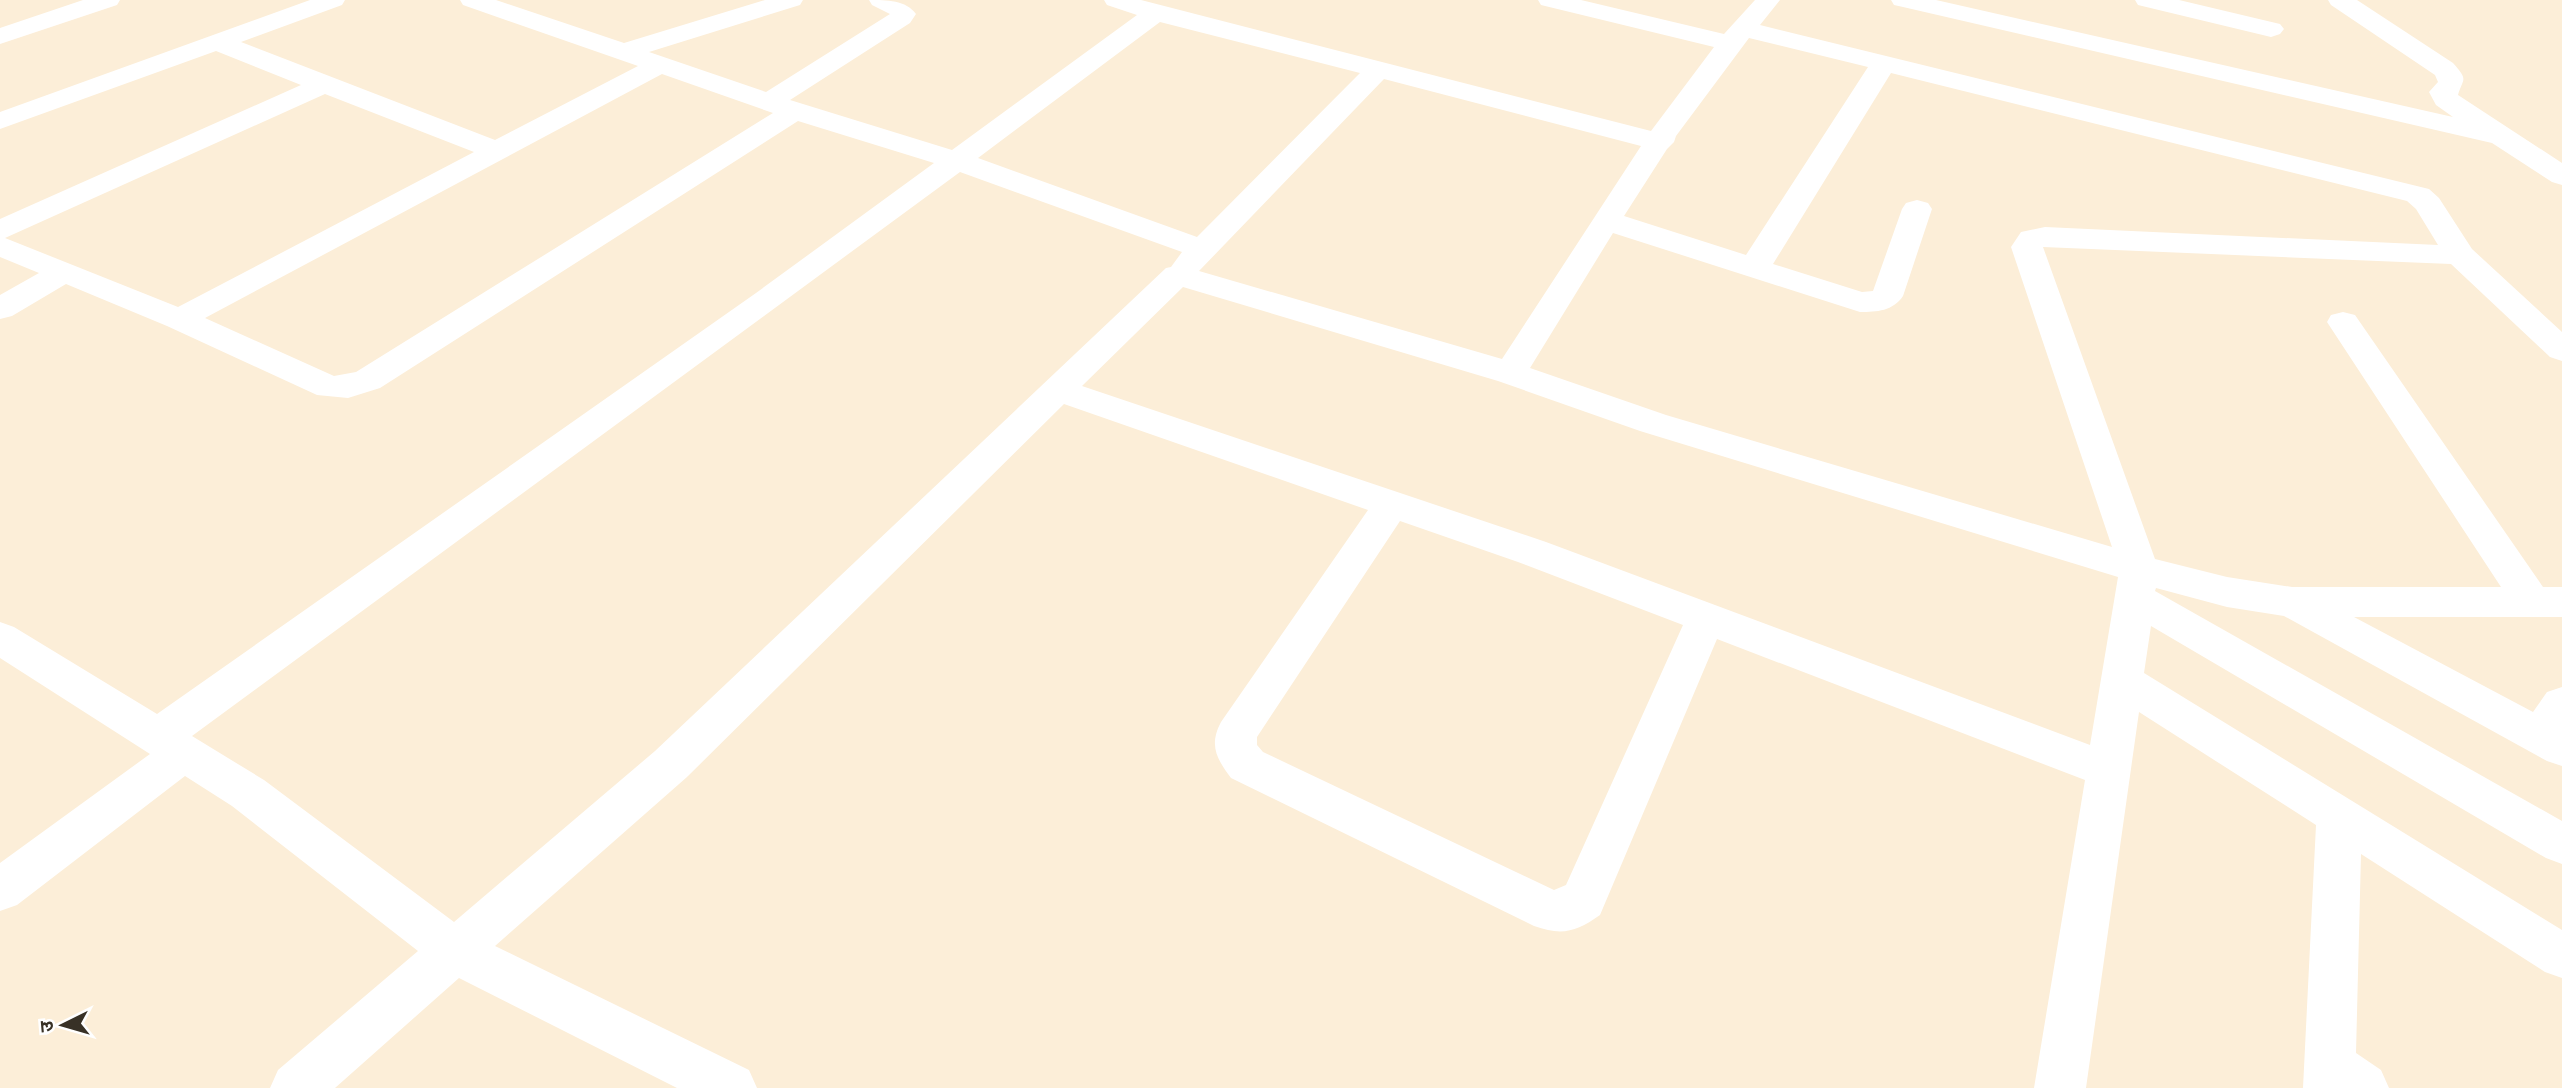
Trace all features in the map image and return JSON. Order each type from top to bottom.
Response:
[{"type":"street","points":[[0,36],[108,0]]},
{"type":"street","points":[[0,121],[333,0]]},
{"type":"street","points":[[472,0],[782,107],[955,160],[1190,262],[1653,423],[2137,583],[2292,602],[2548,603]]},
{"type":"street","points":[[510,13],[548,0]]},
{"type":"street","points":[[623,52],[791,0]]},
{"type":"street","points":[[0,246],[179,319],[329,387],[348,387],[368,380],[782,107],[901,18],[901,10],[881,0]]},
{"type":"street","points":[[1116,0],[1156,13],[1660,142]]},
{"type":"street","points":[[1550,0],[1884,63],[2418,195],[2428,204],[2460,256],[2562,350]]},
{"type":"street","points":[[1510,373],[1660,142],[1735,35],[1768,0]]},
{"type":"street","points":[[1903,0],[2499,136]]},
{"type":"street","points":[[2147,0],[2272,29]]},
{"type":"street","points":[[2345,3],[2376,0]]},
{"type":"street","points":[[2345,3],[2445,69],[2451,77],[2451,83],[2443,92],[2445,99],[2562,176]]},
{"type":"street","points":[[0,890],[171,745],[766,300],[1156,13]]},
{"type":"street","points":[[216,42],[497,151]]},
{"type":"street","points":[[1754,268],[1884,63]]},
{"type":"street","points":[[179,319],[660,65]]},
{"type":"street","points":[[296,1088],[671,764],[1190,262],[1378,70]]},
{"type":"street","points":[[0,230],[324,84]]},
{"type":"street","points":[[1607,221],[1860,302],[1876,302],[1887,296],[1917,209]]},
{"type":"street","points":[[2060,1088],[2137,583],[2027,247],[2032,239],[2045,236],[2460,256]]},
{"type":"street","points":[[0,309],[65,272]]},
{"type":"street","points":[[2343,321],[2548,603]]},
{"type":"street","points":[[1058,390],[1532,552],[2108,770]]},
{"type":"street","points":[[1392,504],[1236,734],[1235,750],[1247,765],[1551,911],[1569,910],[1583,900],[1706,618]]},
{"type":"street","points":[[2137,583],[2562,844]]},
{"type":"street","points":[[2292,602],[2555,729]]},
{"type":"street","points":[[0,638],[248,793],[455,951],[731,1088]]},
{"type":"street","points":[[2122,680],[2562,956]]},
{"type":"street","points":[[2339,816],[2341,1080]]}]
